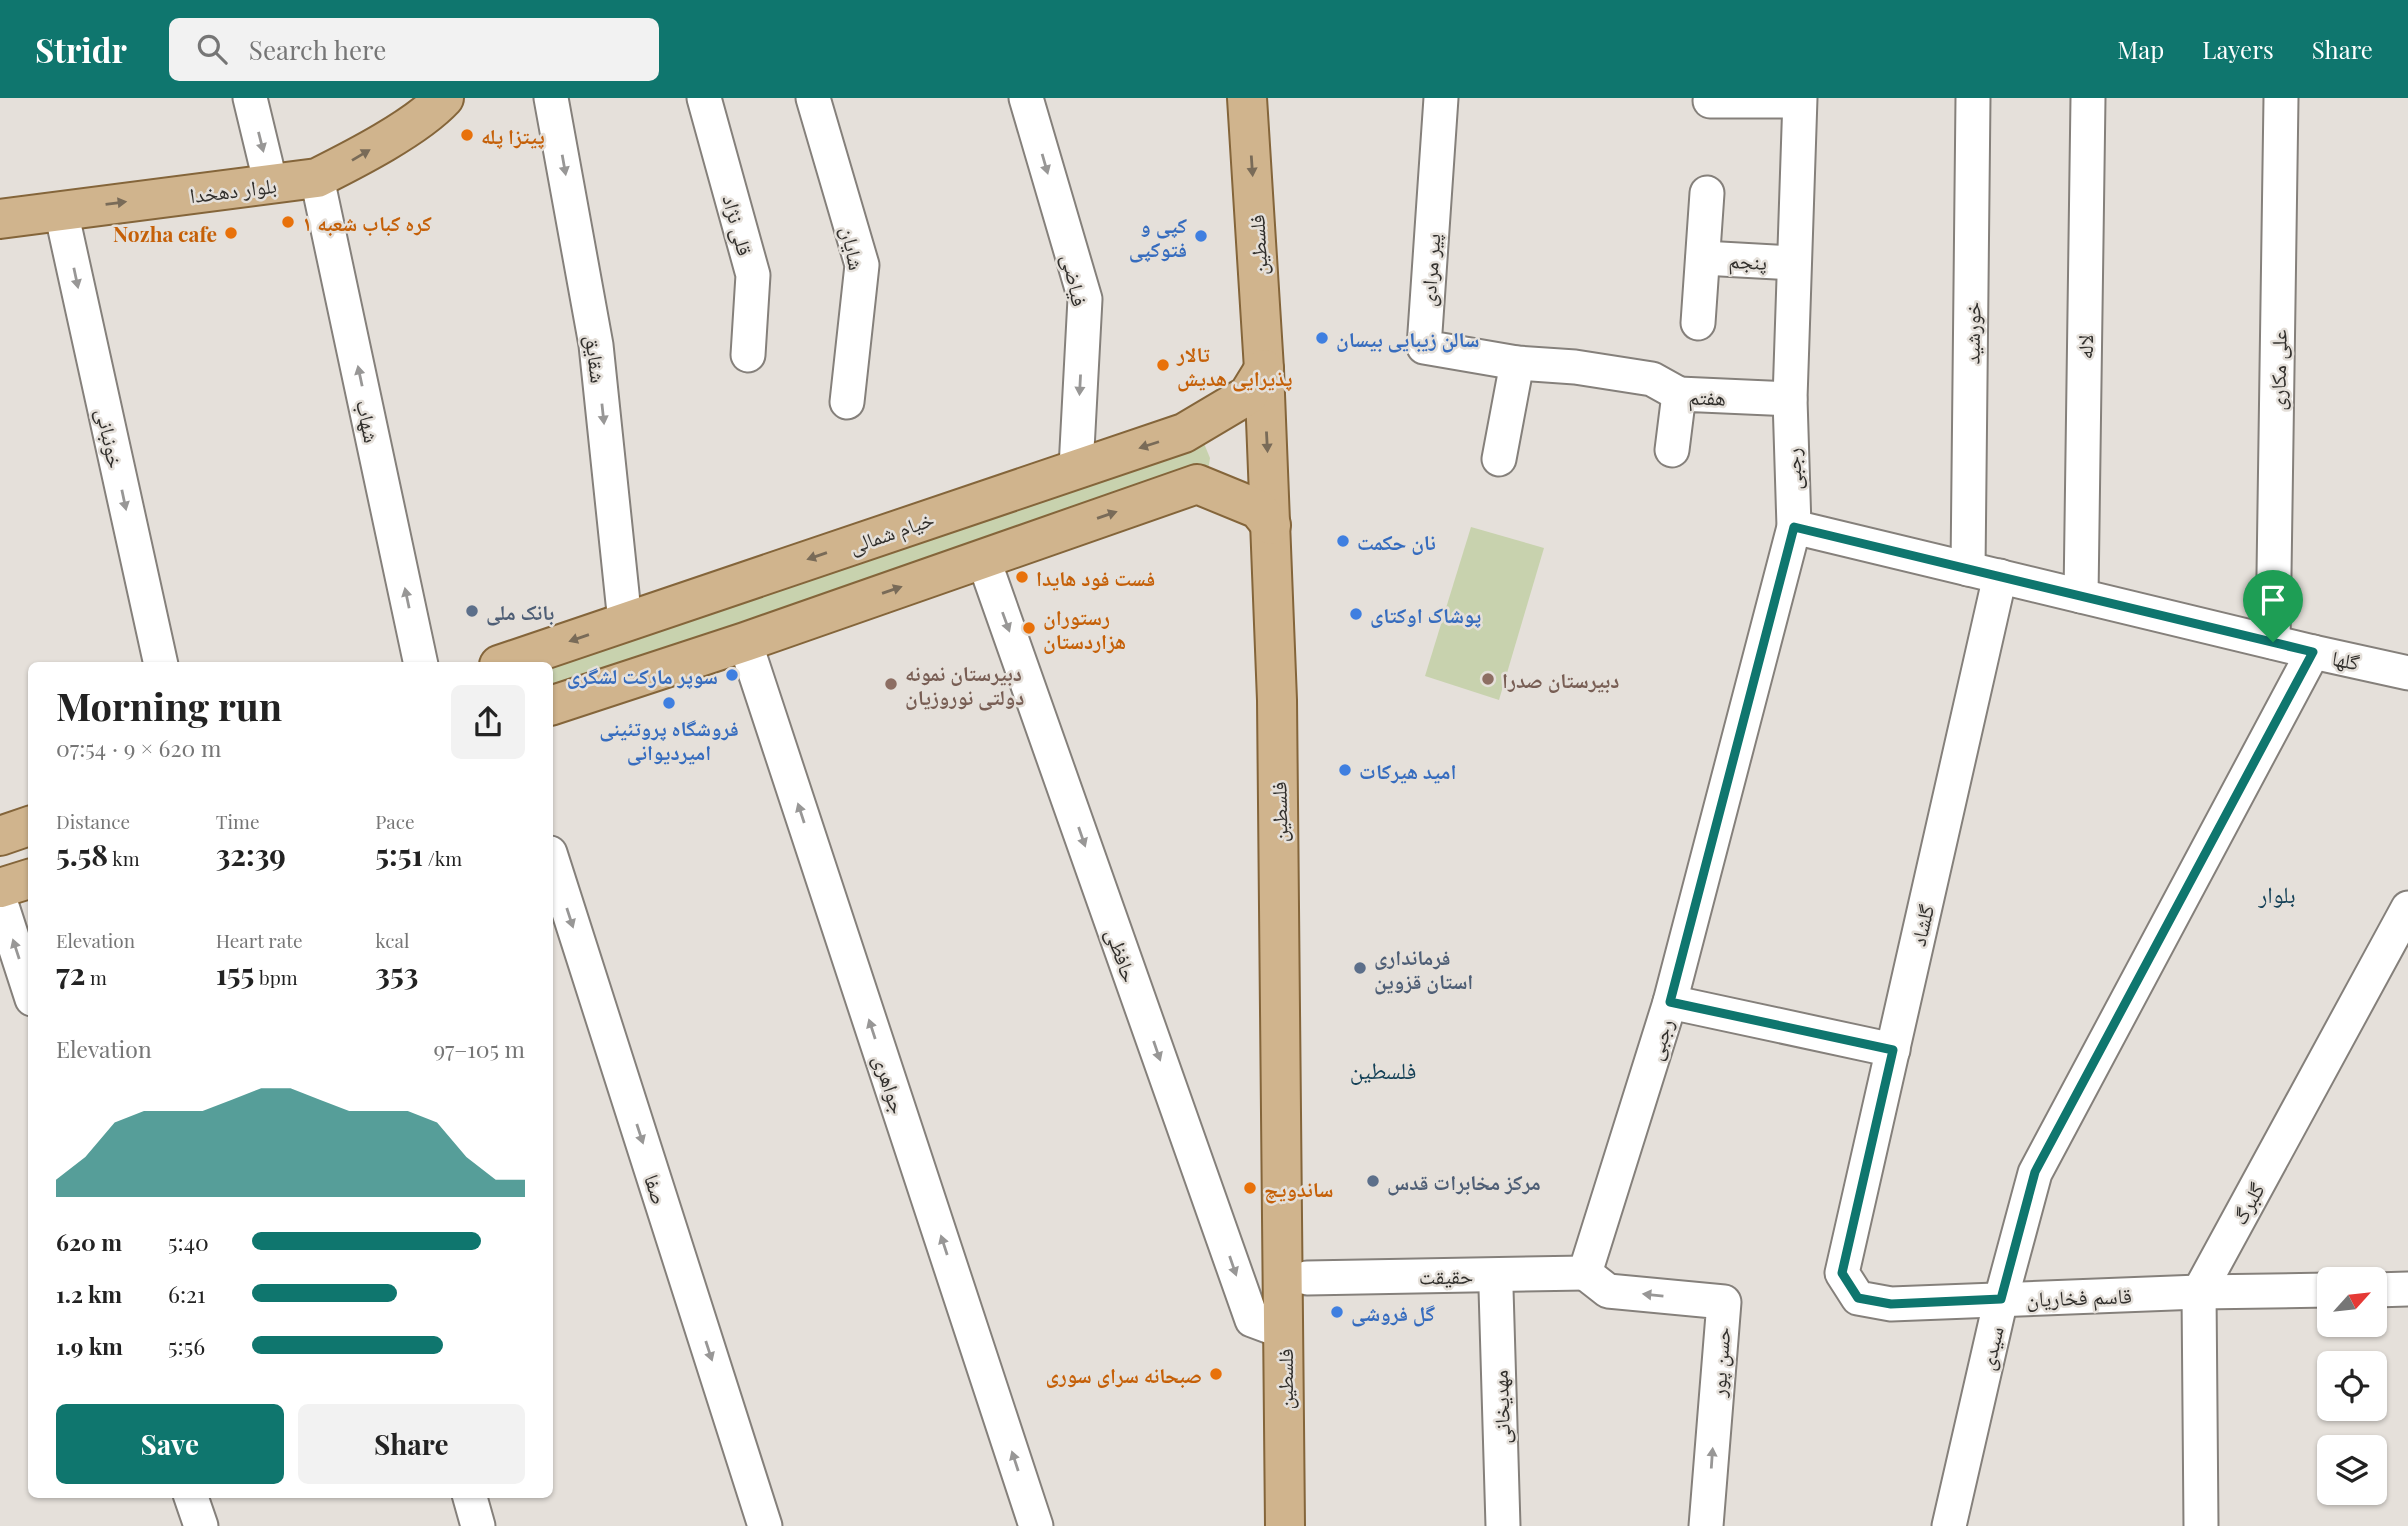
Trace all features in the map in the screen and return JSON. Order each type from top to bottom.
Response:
[{"type":"main road","name":"بلوار دهخدا","points":[[0,219],[317,178],[344,165],[430,113],[444,98]]},
{"type":"main road","name":"فلسطین","points":[[1247,98],[1264,369],[1277,700],[1285,1526]]},
{"type":"main road","name":"فلسطین","points":[[1273,98],[1299,587],[1308,1526]]},
{"type":"main road","name":"خیام شمالی","points":[[508,662],[1184,433],[1248,395],[1264,369]]},
{"type":"main road","points":[[553,705],[745,642],[1197,484],[1208,471],[1208,452],[1199,436],[1184,433]]},
{"type":"main road","points":[[1197,484],[1258,509],[1271,525]]},
{"type":"main road","points":[[0,836],[28,826]]},
{"type":"main road","points":[[0,888],[28,879]]},
{"type":"street","points":[[250,98],[271,185]]},
{"type":"street","name":"شقایق","points":[[551,98],[596,345],[625,622]]},
{"type":"street","name":"قلی نژاد","points":[[704,98],[753,275],[748,355]]},
{"type":"street","name":"شایان","points":[[813,98],[862,265],[847,402]]},
{"type":"street","name":"فیاضی","points":[[1026,98],[1084,299],[1076,468]]},
{"type":"street","name":"پیر مرادی","points":[[1441,98],[1424,347],[1517,362]]},
{"type":"street","name":"خورشید","points":[[1968,569],[1973,98]]},
{"type":"street","name":"لاله","points":[[2081,596],[2088,98]]},
{"type":"street","name":"علی مکاری","points":[[2273,642],[2281,98]]},
{"type":"street","points":[[1710,101],[1799,100]]},
{"type":"street","name":"رجبی","points":[[1585,1273],[1670,1002],[1794,527],[1790,399],[1799,100]]},
{"type":"street","name":"شهاب","points":[[317,178],[420,662]]},
{"type":"street","name":"پنجم","points":[[1698,323],[1707,193]]},
{"type":"street","name":"خونبانی","points":[[61,211],[160,662]]},
{"type":"street","name":"پنجم","points":[[1703,258],[1793,262]]},
{"type":"street","points":[[1499,459],[1517,362],[1575,367],[1652,379],[1679,394]]},
{"type":"street","name":"هفتم","points":[[1672,450],[1679,394],[1790,399]]},
{"type":"street","name":"گلها","points":[[1794,527],[2408,673]]},
{"type":"street","name":"حافظی","points":[[983,558],[1252,1320],[1284,1332]]},
{"type":"street","name":"گلشاد","points":[[1842,1273],[2000,576]]},
{"type":"street","name":"جواهری","points":[[745,642],[1036,1526]]},
{"type":"street","name":"سیدی","points":[[1949,1526],[2001,1299],[2035,1172],[2313,652]]},
{"type":"street","name":"صفا","points":[[553,862],[765,1526]]},
{"type":"street","points":[[0,900],[28,987]]},
{"type":"street","name":"گلبرگ","points":[[2200,1526],[2199,1292],[2408,908]]},
{"type":"street","points":[[1670,1002],[1893,1050]]},
{"type":"street","name":"حقیقت","points":[[1307,1278],[1585,1273]]},
{"type":"street","name":"حسن پور","points":[[1585,1273],[1608,1291],[1724,1302],[1706,1526]]},
{"type":"street","name":"قاسم فخاریان","points":[[1842,1273],[1858,1298],[1891,1304],[2317,1290]]},
{"type":"street","name":"مهدیخانی","points":[[1496,1289],[1503,1526]]},
{"type":"street","points":[[2387,1290],[2408,1289]]},
{"type":"street","points":[[192,1498],[201,1526]]},
{"type":"street","points":[[470,1498],[478,1526]]},
{"type":"green space","points":[[1203,441],[1210,458],[1208,471],[553,705],[553,664]]},
{"type":"green space","points":[[1471,527],[1544,548],[1499,700],[1425,676]]},
{"type":"place","name":"پیتزا پله","points":[[467,135]]},
{"type":"place","name":"کره کباب شعبه ۱","points":[[288,222]]},
{"type":"place","name":"Nozha cafe","points":[[231,233]]},
{"type":"place","name":"کپی و فتوکپی","points":[[1201,236]]},
{"type":"place","name":"سالن زیبایی بیسان","points":[[1322,338]]},
{"type":"place","name":"تالار پذیرایی هدیش","points":[[1163,365]]},
{"type":"place","name":"نان حکمت","points":[[1343,541]]},
{"type":"place","name":"فست فود هایدا","points":[[1022,577]]},
{"type":"place","name":"بانک ملی","points":[[472,611]]},
{"type":"place","name":"پوشاک اوکتای","points":[[1356,614]]},
{"type":"place","name":"رستوران هزاردستان","points":[[1029,628]]},
{"type":"place","name":"سوپر مارکت لشگری","points":[[732,675]]},
{"type":"place","name":"دبیرستان صدرا","points":[[1488,679]]},
{"type":"place","name":"دبیرستان نمونه دولتی نوروزیان","points":[[891,684]]},
{"type":"place","name":"فروشگاه پروتئینی امیردیوانی","points":[[669,703]]},
{"type":"place","name":"امید هیرکات","points":[[1345,770]]},
{"type":"place","name":"فرمانداری استان قزوین","points":[[1360,968]]},
{"type":"place","name":"مرکز مخابرات قدس","points":[[1373,1181]]},
{"type":"place","name":"ساندویچ","points":[[1250,1188]]},
{"type":"place","name":"گل فروشی","points":[[1337,1312]]},
{"type":"place","name":"صبحانه سرای سوری","points":[[1216,1374]]},
{"type":"district","name":"بلوار","points":[[2277,893]]},
{"type":"district","name":"فلسطین","points":[[1383,1069]]},
{"type":"route","points":[[1794,527],[2273,642],[2313,652],[2035,1172],[2001,1299],[1891,1304],[1858,1298],[1842,1273],[1893,1050],[1670,1002],[1794,527]]}]
